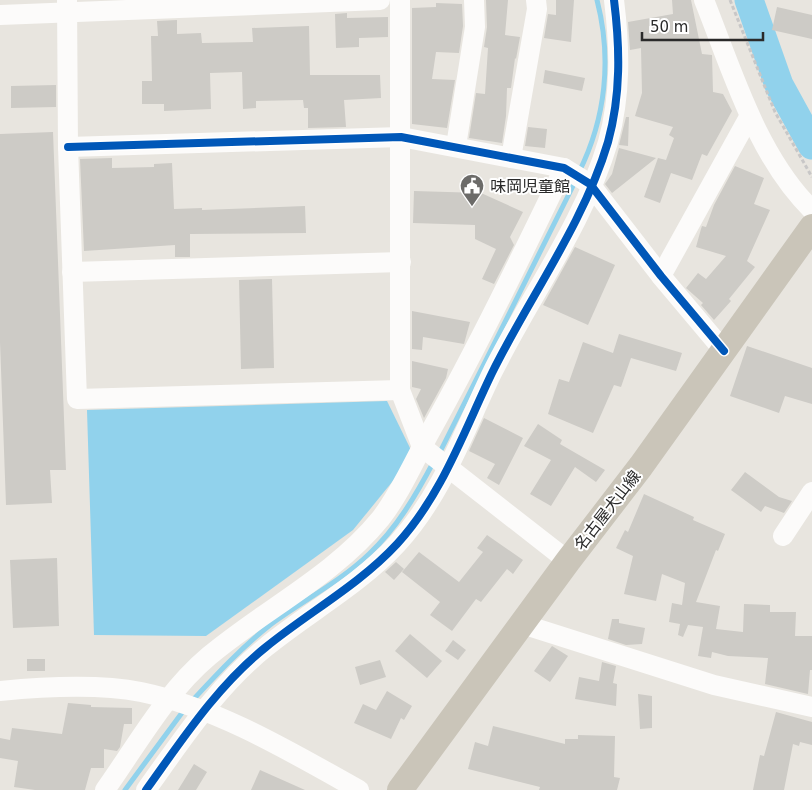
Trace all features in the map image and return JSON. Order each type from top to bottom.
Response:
[{"type":"main road","name":"名古屋犬山線","points":[[400,790],[568,561],[641,466],[812,227]]},
{"type":"street","points":[[0,15],[67,6],[380,0]]},
{"type":"street","points":[[400,0],[400,390],[422,447],[568,561]]},
{"type":"street","points":[[456,146],[475,27],[474,0]]},
{"type":"street","points":[[511,158],[537,9],[536,0]]},
{"type":"street","points":[[146,790],[201,711],[237,674],[264,648],[362,579],[392,549],[422,511],[591,186],[608,141],[620,75],[619,39],[614,0]]},
{"type":"street","points":[[704,0],[749,116],[783,173],[812,210]]},
{"type":"street","points":[[67,6],[68,147],[77,399],[400,390]]},
{"type":"street","points":[[661,276],[749,116]]},
{"type":"street","points":[[68,147],[401,137],[456,146],[567,169],[591,186],[661,276],[724,351]]},
{"type":"street","points":[[105,790],[168,699],[189,674],[209,655],[334,564],[361,540],[381,517],[399,490],[422,447],[567,169]]},
{"type":"street","points":[[72,272],[401,262]]},
{"type":"street","points":[[783,536],[812,492]]},
{"type":"street","points":[[522,624],[714,685],[812,707]]},
{"type":"street","points":[[0,691],[113,689],[140,692],[168,699],[201,711],[260,737],[359,790]]},
{"type":"path","points":[[730,0],[775,112],[812,177]]},
{"type":"water","points":[[387,401],[411,450],[397,476],[353,530],[206,636],[94,635],[87,410]]},
{"type":"building","points":[[486,0],[508,0],[505,35],[520,37],[511,88],[507,88],[506,116],[502,143],[469,138],[476,93],[485,94],[488,48],[484,47],[487,27]]},
{"type":"building","points":[[556,0],[574,0],[571,42],[544,38],[548,14],[556,15]]},
{"type":"building","points":[[672,0],[691,0],[702,54],[712,55],[713,92],[723,94],[732,111],[707,156],[702,154],[692,180],[671,173],[660,203],[644,197],[658,158],[666,160],[674,138],[669,135],[673,127],[635,116],[642,93],[641,48],[630,50],[628,22],[673,14]]},
{"type":"building","points":[[436,3],[462,4],[463,26],[459,53],[436,52],[432,79],[455,80],[447,128],[412,124],[412,8],[436,7]]},
{"type":"building","points":[[777,7],[812,15],[812,39],[772,30]]},
{"type":"building","points":[[347,13],[347,18],[388,17],[388,37],[359,38],[359,47],[336,48],[335,14]]},
{"type":"building","points":[[177,20],[177,34],[201,33],[202,43],[253,42],[252,28],[309,26],[310,75],[380,75],[381,98],[344,100],[346,127],[308,128],[308,108],[304,108],[303,100],[256,101],[256,108],[243,109],[242,72],[210,73],[211,109],[164,111],[164,104],[142,104],[142,81],[152,81],[151,36],[158,36],[157,21]]},
{"type":"building","points":[[545,70],[585,78],[582,91],[543,83]]},
{"type":"building","points":[[56,85],[56,107],[11,108],[11,86]]},
{"type":"building","points":[[626,117],[629,117],[628,146],[619,145]]},
{"type":"building","points":[[528,127],[547,129],[545,148],[525,146]]},
{"type":"building","points":[[53,132],[66,470],[50,470],[52,503],[6,505],[0,342],[0,134]]},
{"type":"building","points":[[619,148],[656,158],[612,193],[605,184],[612,174]]},
{"type":"building","points":[[112,158],[112,168],[154,167],[154,164],[172,163],[174,209],[202,208],[202,210],[305,206],[306,233],[190,234],[190,257],[175,257],[175,245],[84,251],[80,159]]},
{"type":"building","points":[[735,166],[764,178],[754,204],[770,210],[747,261],[755,267],[729,299],[731,301],[714,320],[701,305],[703,303],[686,288],[698,273],[706,279],[726,256],[696,247],[702,226],[706,227],[714,205]]},
{"type":"building","points":[[414,191],[481,193],[523,212],[510,237],[514,245],[494,284],[482,279],[496,249],[475,239],[475,225],[413,223]]},
{"type":"building","points":[[575,247],[615,265],[588,325],[543,305]]},
{"type":"building","points":[[272,279],[274,368],[241,369],[239,280]]},
{"type":"building","points":[[412,311],[470,322],[464,344],[423,337],[422,350],[412,349]]},
{"type":"building","points":[[619,334],[682,353],[676,371],[631,358],[621,387],[614,385],[593,433],[548,414],[559,379],[569,382],[583,342],[613,353]]},
{"type":"building","points":[[747,346],[812,368],[812,404],[785,396],[779,413],[730,396]]},
{"type":"building","points":[[412,361],[448,369],[446,378],[424,418],[416,399],[421,389],[412,387]]},
{"type":"building","points":[[484,418],[523,438],[499,485],[487,478],[495,464],[469,451]]},
{"type":"building","points":[[538,424],[562,440],[560,444],[605,470],[596,482],[575,467],[551,506],[530,494],[551,460],[524,446]]},
{"type":"building","points":[[745,472],[779,497],[792,501],[784,513],[765,506],[761,512],[731,490]]},
{"type":"building","points":[[644,494],[694,517],[693,520],[725,534],[718,551],[716,550],[696,602],[720,606],[716,629],[743,632],[744,604],[770,605],[770,612],[796,612],[795,636],[812,636],[812,670],[810,670],[808,694],[765,684],[768,658],[728,656],[712,652],[711,658],[698,656],[703,627],[688,625],[683,637],[678,635],[680,624],[669,622],[672,603],[682,605],[685,583],[662,574],[656,601],[624,594],[633,556],[616,548],[625,530],[628,532]]},
{"type":"building","points":[[487,535],[523,560],[513,574],[507,569],[481,602],[476,599],[452,631],[430,615],[440,602],[402,572],[419,552],[459,582],[483,552],[477,548]]},
{"type":"building","points":[[57,558],[59,626],[13,628],[10,560]]},
{"type":"building","points":[[396,562],[404,569],[394,580],[385,572]]},
{"type":"building","points":[[612,619],[619,619],[619,623],[645,628],[642,644],[626,645],[608,639]]},
{"type":"building","points":[[410,634],[442,661],[427,678],[395,651]]},
{"type":"building","points":[[453,640],[466,650],[458,660],[445,651]]},
{"type":"building","points":[[552,646],[568,656],[550,682],[534,671]]},
{"type":"building","points":[[27,659],[45,659],[45,671],[27,671]]},
{"type":"building","points":[[380,660],[386,677],[360,685],[355,667]]},
{"type":"building","points":[[602,662],[616,666],[613,683],[617,684],[616,706],[575,699],[579,677],[599,681]]},
{"type":"building","points":[[387,691],[412,706],[404,720],[401,718],[391,739],[354,723],[363,704],[376,710]]},
{"type":"building","points":[[638,694],[652,696],[652,728],[640,729]]},
{"type":"building","points":[[68,703],[91,705],[91,707],[132,708],[132,724],[124,724],[120,747],[117,751],[104,749],[104,768],[91,768],[85,790],[35,790],[14,787],[18,761],[0,758],[0,738],[10,740],[12,728],[62,734]]},
{"type":"building","points":[[776,712],[812,722],[812,745],[800,742],[799,746],[793,744],[784,790],[753,790],[760,755],[764,756]]},
{"type":"building","points":[[493,726],[565,744],[565,739],[578,739],[578,735],[615,736],[614,777],[620,778],[617,790],[539,790],[540,787],[468,769],[475,742],[488,746]]},
{"type":"building","points":[[194,764],[207,772],[196,790],[178,790]]},
{"type":"building","points":[[260,770],[305,790],[251,790]]},
{"type":"waterway","points":[[579,172],[595,130],[604,88],[604,44],[597,0]]},
{"type":"waterway","points":[[749,0],[779,85],[812,145]]},
{"type":"waterway","points":[[439,454],[576,180]]},
{"type":"waterway","points":[[191,702],[259,634],[282,616],[346,574],[369,554],[405,510],[434,461]]},
{"type":"waterway","points":[[125,790],[184,710]]},
{"type":"cycle path","points":[[146,790],[201,714],[248,662],[382,559],[413,525],[427,505],[462,440],[492,373],[571,231],[598,172],[608,142],[617,89],[618,54],[614,0]]},
{"type":"cycle path","points":[[68,147],[401,137],[564,168],[590,184],[661,276],[724,351]]},
{"type":"place","name":"味岡児童館","points":[[472,207]]}]
